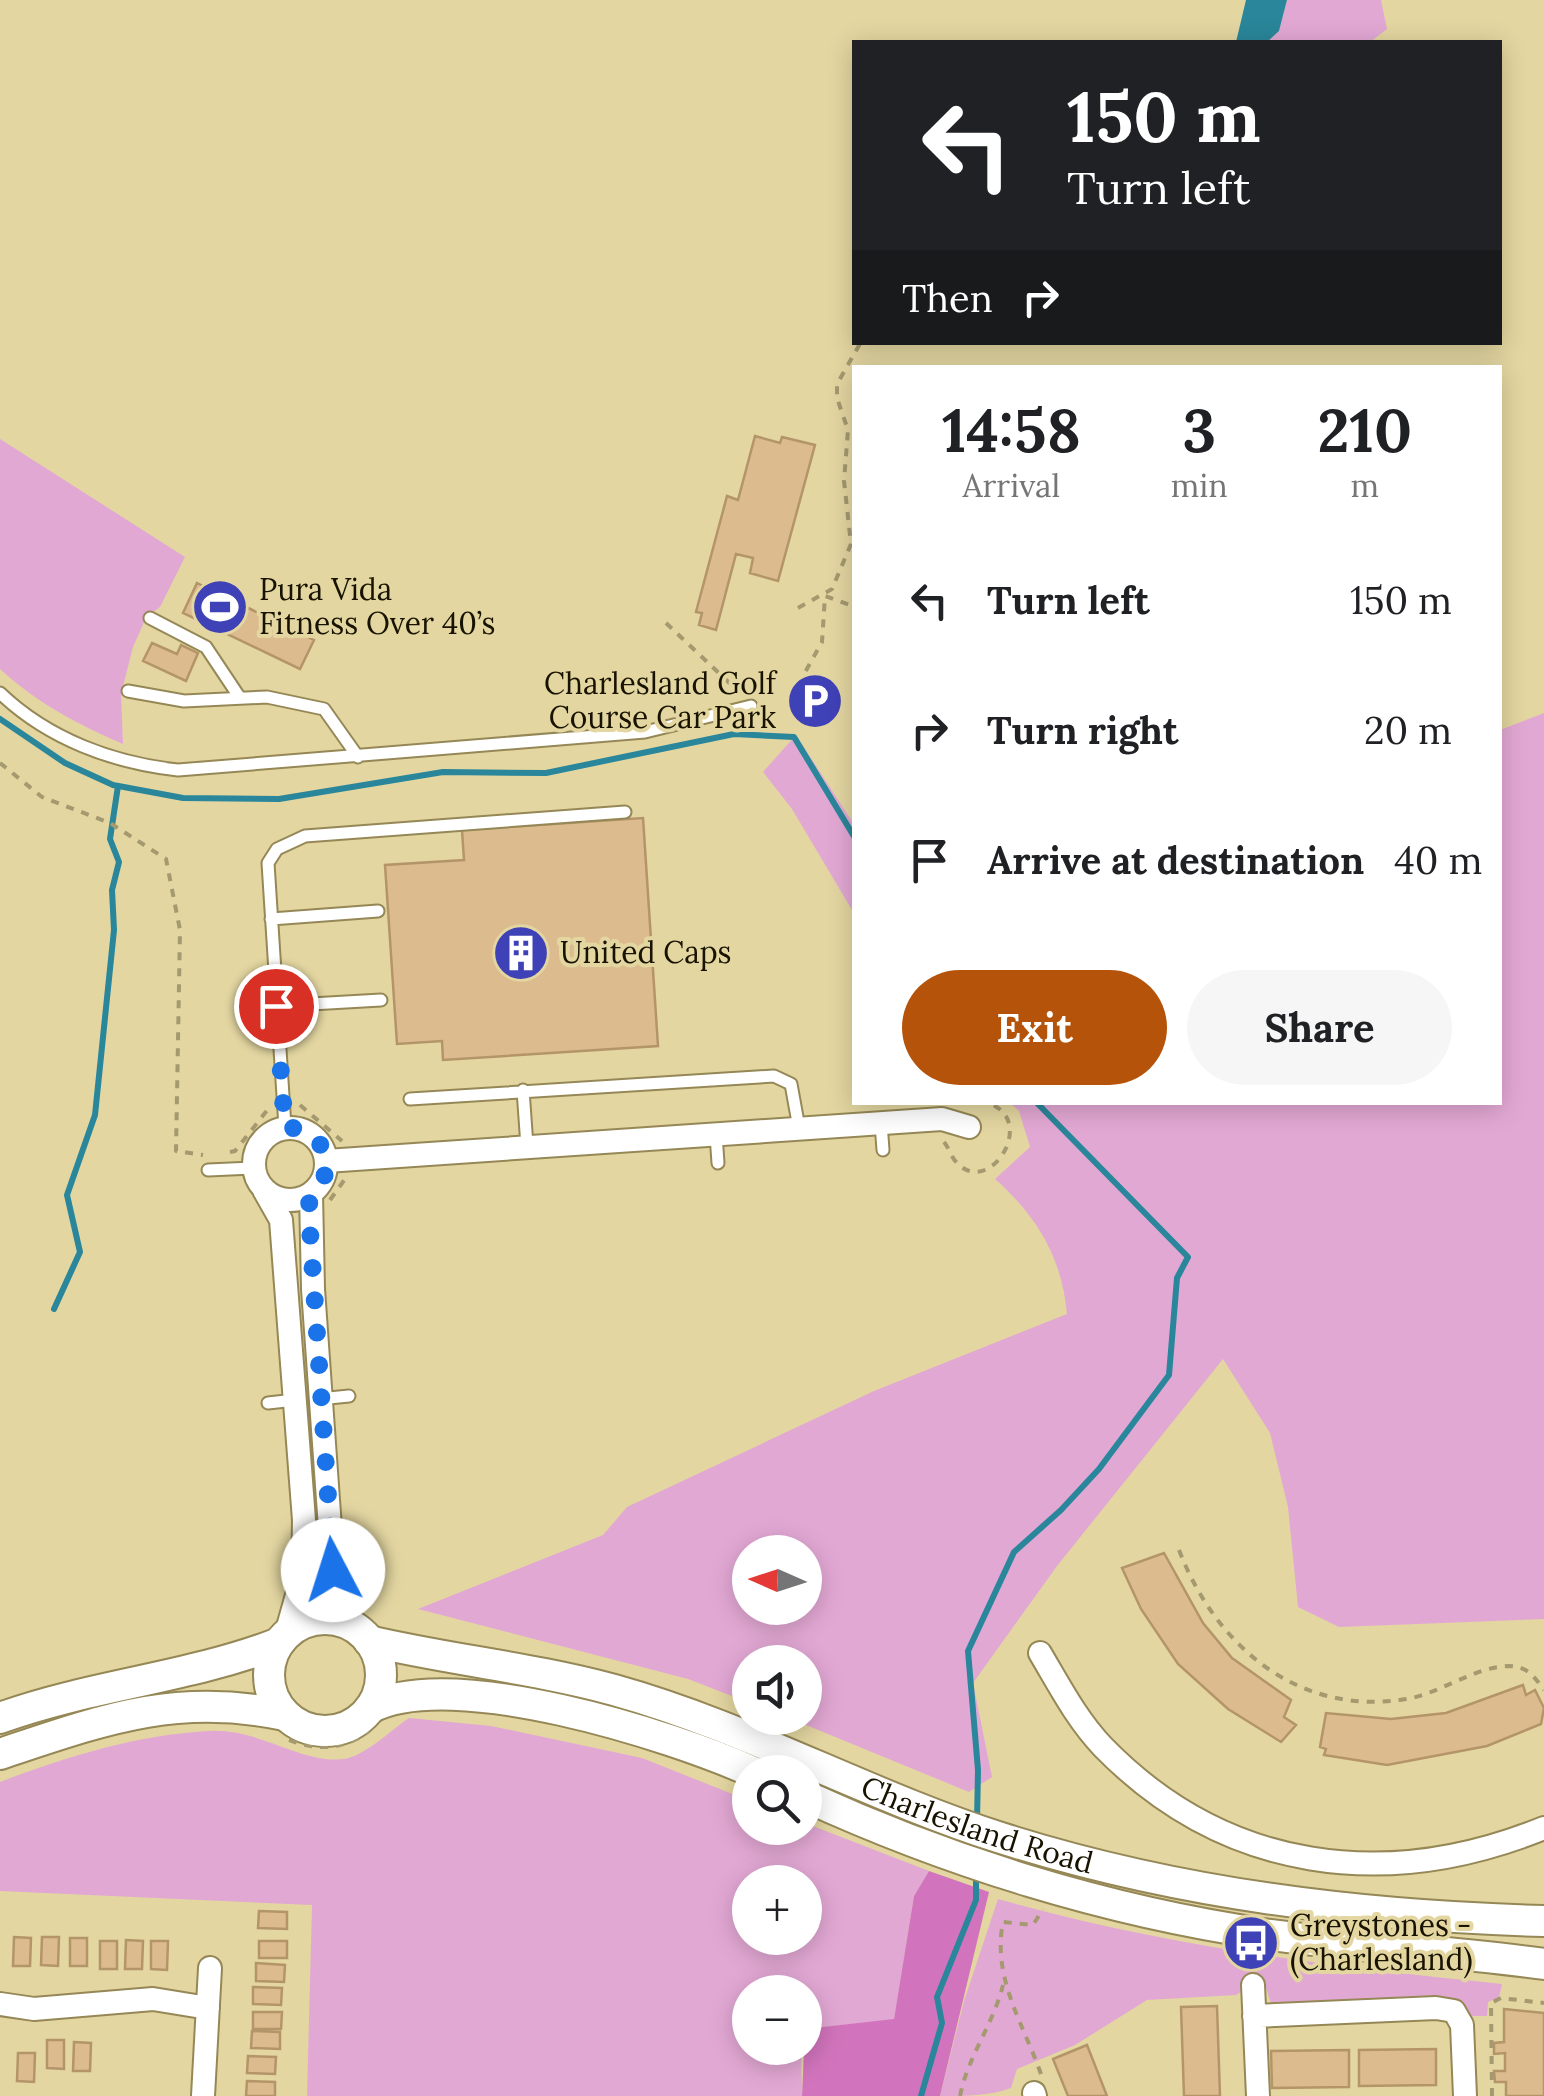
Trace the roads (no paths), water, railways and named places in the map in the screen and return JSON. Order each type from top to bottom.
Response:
[{"type":"main road","points":[[0,1718],[41,1703],[234,1660],[321,1619],[360,1633],[381,1678],[371,1719]]},
{"type":"main road","name":"Charlesland Road","points":[[360,1633],[614,1690],[760,1740],[999,1837],[1208,1891],[1396,1914],[1544,1921]]},
{"type":"main road","points":[[282,1639],[269,1680],[283,1726]]},
{"type":"main road","points":[[0,1754],[87,1725],[172,1706],[233,1704],[283,1726],[329,1731],[360,1719],[371,1719],[392,1696],[432,1693],[497,1699],[622,1726],[732,1765]]},
{"type":"main road","name":"Charlesland Road","points":[[822,1803],[997,1870],[1181,1920],[1264,1934],[1544,1964]]},
{"type":"street","points":[[326,1161],[942,1119],[969,1127]]},
{"type":"street","points":[[282,1639],[303,1574],[304,1520],[281,1220],[253,1168],[254,1156],[264,1137],[285,1127],[296,1128],[317,1140],[326,1161],[318,1200],[319,1399],[333,1570],[360,1633]]},
{"type":"street","points":[[264,1190],[286,1200],[318,1200]]},
{"type":"street","points":[[1040,1653],[1102,1746],[1153,1793],[1203,1825],[1265,1850],[1323,1861],[1419,1862],[1470,1854],[1544,1828]]},
{"type":"street","points":[[203,2096],[210,1968]]},
{"type":"street","points":[[1253,1985],[1258,2096]]},
{"type":"street","points":[[0,2004],[34,2009],[153,1999],[208,2008]]},
{"type":"street","points":[[1254,2016],[1436,2008],[1454,2012],[1462,2025],[1465,2096]]},
{"type":"lane","points":[[150,618],[206,647],[240,698]]},
{"type":"lane","points":[[128,691],[184,702],[267,697],[324,709],[358,757]]},
{"type":"lane","points":[[0,694],[70,741],[129,765],[178,770],[645,732],[751,706]]},
{"type":"lane","points":[[285,1127],[268,863],[288,841],[625,812]]},
{"type":"lane","points":[[271,919],[378,911]]},
{"type":"lane","points":[[276,1006],[381,1000]]},
{"type":"lane","points":[[410,1100],[774,1076],[791,1084],[799,1128]]},
{"type":"lane","points":[[523,1090],[528,1146]]},
{"type":"lane","points":[[881,1123],[883,1150]]},
{"type":"lane","points":[[716,1134],[718,1163]]},
{"type":"lane","points":[[208,1163],[253,1168]]},
{"type":"lane","points":[[319,1399],[349,1396]]},
{"type":"lane","points":[[268,1404],[295,1400]]},
{"type":"water","points":[[1246,0],[1287,0],[1279,31],[1269,40],[1236,40]]},
{"type":"waterway","points":[[0,719],[65,763],[113,785],[183,798],[279,799],[443,772],[546,773],[734,734],[794,737],[852,833]]},
{"type":"waterway","points":[[54,1309],[80,1252],[67,1195],[95,1115],[114,930],[112,890],[119,862],[110,839],[118,786]]},
{"type":"waterway","points":[[977,1821],[978,1770],[968,1651],[1014,1552],[1099,1469],[1169,1375],[1177,1278],[1188,1257],[1039,1105]]},
{"type":"waterway","points":[[921,2096],[942,2023],[937,1997],[976,1900],[976,1874]]},
{"type":"place","name":"Pura Vida Fitness Over 40’s","points":[[220,607]]},
{"type":"place","name":"Charlesland Golf Course Car Park","points":[[815,701]]},
{"type":"place","name":"United Caps","points":[[521,953]]},
{"type":"place","name":"Greystones - (Charlesland)","points":[[1251,1943]]}]
